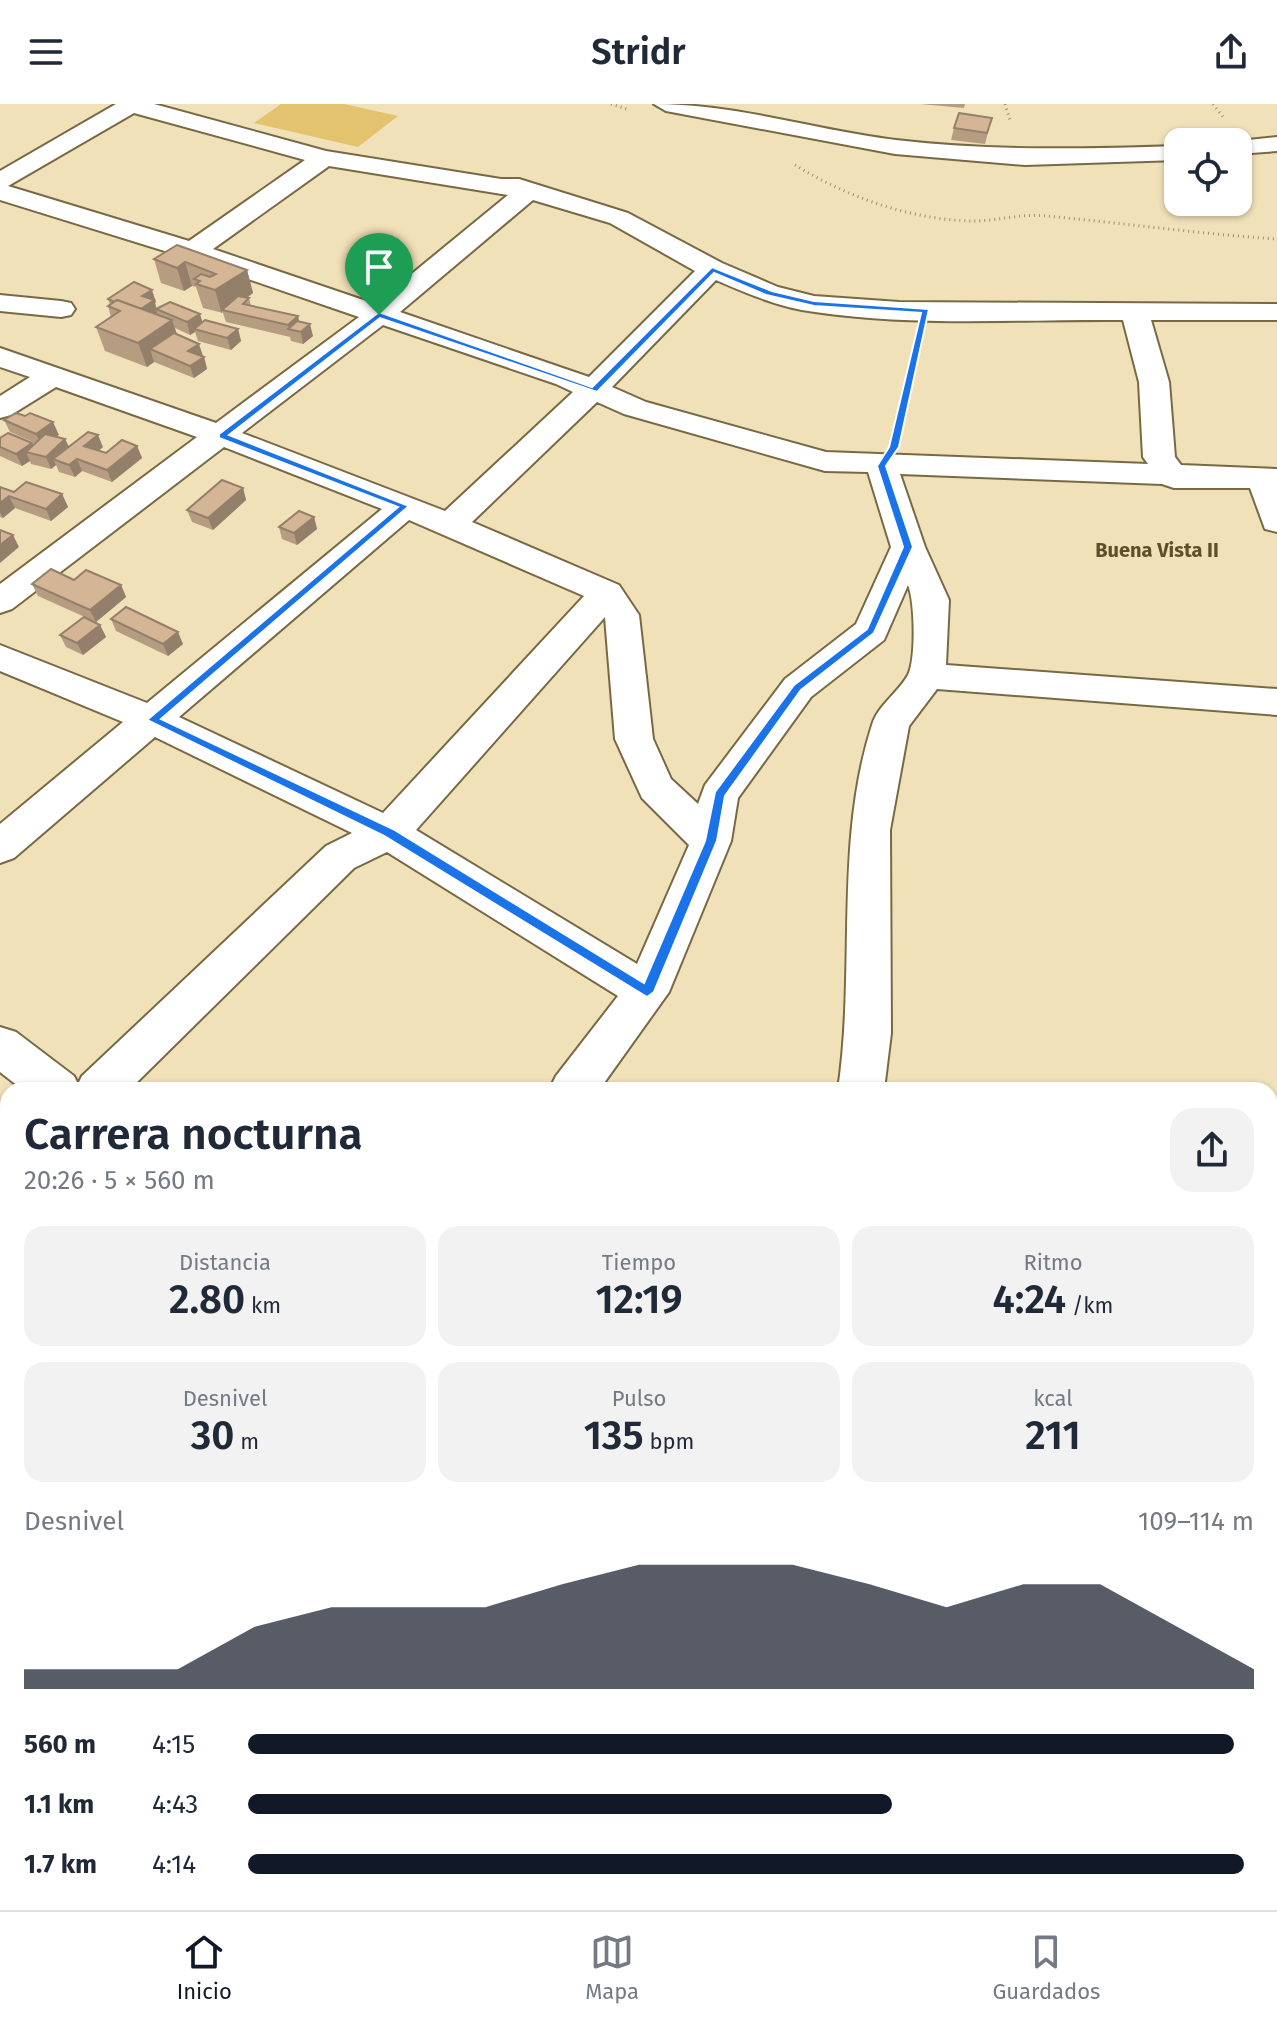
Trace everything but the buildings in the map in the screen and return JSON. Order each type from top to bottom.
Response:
[{"type":"street","points":[[0,181],[130,104],[324,158],[529,191]]},
{"type":"street","points":[[666,104],[909,148],[1025,158],[1164,153]]},
{"type":"street","points":[[1252,146],[1277,144]]},
{"type":"street","points":[[377,146],[476,171],[529,191],[619,218],[712,269],[769,293],[814,304],[926,310],[1277,312]]},
{"type":"street","points":[[193,251],[324,158]]},
{"type":"street","points":[[0,601],[379,315],[529,191]]},
{"type":"street","points":[[0,192],[193,251],[593,390],[635,408],[825,461],[1174,478],[1270,479],[1277,522]]},
{"type":"street","points":[[451,524],[593,390],[712,269]]},
{"type":"street","points":[[0,303],[61,309]]},
{"type":"street","points":[[1134,310],[1154,382],[1159,457],[1174,478]]},
{"type":"street","points":[[0,357],[222,436],[405,506],[607,593],[622,615],[634,739],[656,788],[711,841]]},
{"type":"street","points":[[0,409],[51,377]]},
{"type":"street","points":[[862,1082],[869,1033],[870,830],[891,723],[927,676],[932,600],[908,547],[882,466]]},
{"type":"street","points":[[0,847],[405,506]]},
{"type":"street","points":[[578,1082],[647,992],[711,841],[719,795],[798,688],[871,631],[908,547]]},
{"type":"street","points":[[106,1082],[340,857],[389,833],[607,593]]},
{"type":"street","points":[[0,657],[153,720],[389,833],[647,992]]},
{"type":"street","points":[[927,676],[1277,702]]},
{"type":"street","points":[[0,1046],[47,1082]]},
{"type":"path","points":[[805,170],[835,190],[933,218],[975,221],[1042,215],[1185,233],[1277,239]]},
{"type":"path","points":[[882,466],[894,447],[926,310]]},
{"type":"shaded area","points":[[281,104],[344,104],[398,116],[358,147],[254,123]]},
{"type":"district","name":"Buena Vista II","points":[[1157,550]]},
{"type":"route","points":[[712,269],[769,293],[814,304],[926,310],[894,447],[882,466],[908,547],[871,631],[798,688],[719,795],[711,841],[647,992],[389,833],[153,720],[405,506],[222,436],[379,315],[593,390],[712,269]]}]
